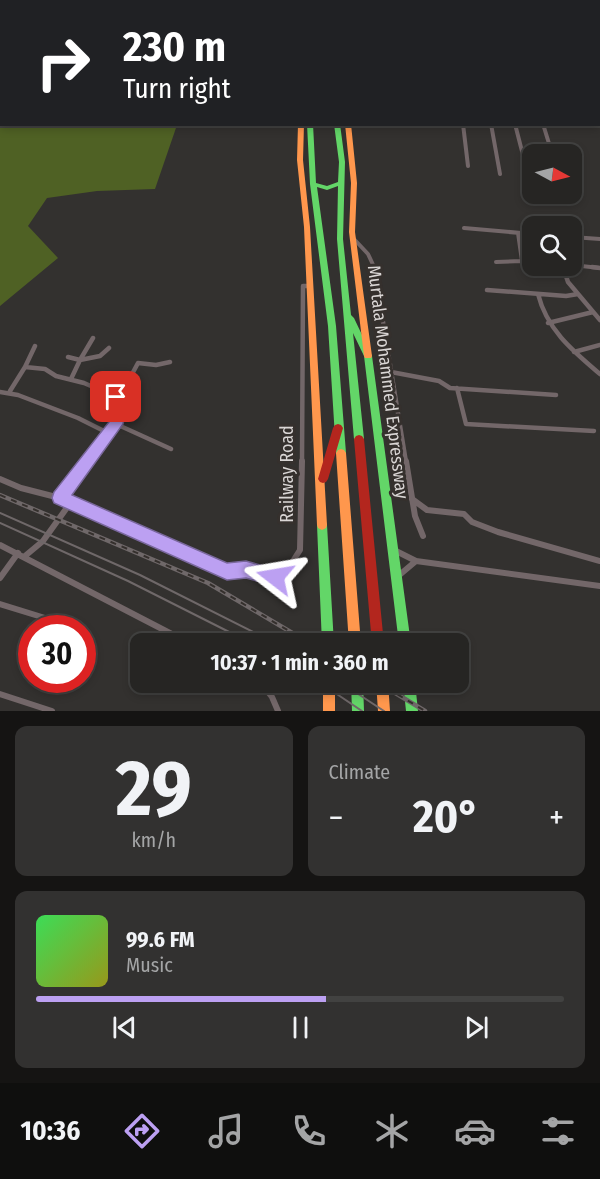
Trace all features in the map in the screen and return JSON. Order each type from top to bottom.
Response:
[{"type":"highway","points":[[301,126],[300,160],[308,227],[328,633]]},
{"type":"highway","points":[[310,126],[313,184],[331,315],[355,633]]},
{"type":"highway","name":"Murtala Mohammed Expressway","points":[[337,126],[342,162],[340,224],[377,633]]},
{"type":"highway","name":"Murtala Mohammed Expressway","points":[[348,126],[353,159],[353,238],[404,633]]},
{"type":"highway","points":[[313,184],[325,189],[335,188],[341,183]]},
{"type":"highway","points":[[340,224],[353,238]]},
{"type":"highway","points":[[347,311],[369,362]]},
{"type":"highway","points":[[321,486],[340,422]]},
{"type":"highway","points":[[329,693],[329,711]]},
{"type":"highway","points":[[357,693],[358,711]]},
{"type":"highway","points":[[383,693],[384,711]]},
{"type":"highway","points":[[410,693],[412,711]]},
{"type":"street","points":[[463,126],[468,166]]},
{"type":"street","points":[[491,126],[500,174]]},
{"type":"street","points":[[516,126],[522,151]]},
{"type":"street","points":[[544,126],[549,144]]},
{"type":"street","points":[[464,228],[522,233]]},
{"type":"street","points":[[496,262],[522,261],[518,233]]},
{"type":"street","points":[[353,238],[368,254],[374,265],[412,499],[417,525],[423,536]]},
{"type":"street","points":[[582,238],[600,239]]},
{"type":"street","points":[[582,266],[600,268]]},
{"type":"street","points":[[566,276],[600,321]]},
{"type":"street","name":"Railway Road","points":[[0,479],[21,488],[71,502],[227,572],[246,570],[275,577],[286,572],[300,550],[302,535],[303,286],[310,286]]},
{"type":"street","points":[[487,290],[566,296],[578,294]]},
{"type":"street","points":[[538,294],[541,309],[548,323],[574,352],[600,374]]},
{"type":"street","points":[[548,323],[593,312]]},
{"type":"street","points":[[71,380],[93,338]]},
{"type":"street","points":[[574,352],[600,345]]},
{"type":"street","points":[[10,391],[35,346]]},
{"type":"street","points":[[68,357],[80,360],[100,356],[109,348]]},
{"type":"street","points":[[116,397],[124,389],[138,363],[156,365],[170,362]]},
{"type":"street","points":[[25,367],[45,369],[116,397],[120,407],[116,424],[110,434],[60,498]]},
{"type":"street","points":[[391,372],[439,381],[450,388],[556,395]]},
{"type":"street","points":[[457,388],[466,423],[594,431]]},
{"type":"street","points":[[0,392],[10,391],[44,406],[70,413],[110,434]]},
{"type":"street","points":[[116,424],[171,449]]},
{"type":"street","points":[[412,499],[427,510],[464,514],[471,522],[498,532],[600,561]]},
{"type":"street","points":[[25,556],[43,542],[71,502]]},
{"type":"street","points":[[0,544],[170,633]]},
{"type":"street","points":[[393,550],[416,561],[600,586]]},
{"type":"street","points":[[0,578],[18,553]]},
{"type":"street","points":[[397,578],[416,561]]},
{"type":"street","points":[[0,604],[35,615]]},
{"type":"street","points":[[269,693],[279,711]]},
{"type":"street","points":[[0,694],[52,711]]},
{"type":"green space","points":[[0,126],[177,126],[155,189],[97,191],[47,198],[28,226],[58,258],[0,306]]},
{"type":"tram line","points":[[0,513],[140,575],[255,633]]},
{"type":"tram line","points":[[0,523],[128,581],[231,633]]},
{"type":"tram line","points":[[335,693],[362,711]]},
{"type":"tram line","points":[[357,693],[384,711]]},
{"type":"railway","points":[[0,495],[208,583],[292,633]]},
{"type":"railway","points":[[395,693],[425,711]]},
{"type":"traffic: fast","points":[[310,126],[313,184],[332,326],[341,453]]},
{"type":"traffic: fast","points":[[337,126],[342,162],[340,239],[359,439]]},
{"type":"traffic: fast","points":[[313,184],[327,188],[341,183]]},
{"type":"traffic: fast","points":[[350,318],[366,353]]},
{"type":"traffic: fast","points":[[368,356],[404,633]]},
{"type":"traffic: fast","points":[[322,525],[327,633]]},
{"type":"traffic: fast","points":[[357,693],[358,711]]},
{"type":"traffic: fast","points":[[410,693],[412,711]]},
{"type":"traffic: slow","points":[[301,126],[300,160],[307,227],[322,525]]},
{"type":"traffic: slow","points":[[348,126],[354,183],[352,232],[368,356]]},
{"type":"traffic: slow","points":[[341,453],[354,633]]},
{"type":"traffic: slow","points":[[329,693],[329,711]]},
{"type":"traffic: slow","points":[[383,693],[384,711]]},
{"type":"traffic: jam","points":[[323,479],[338,428]]},
{"type":"traffic: jam","points":[[359,439],[377,633]]},
{"type":"route","points":[[116,397],[120,407],[116,424],[60,498],[227,572],[246,570],[275,577]]}]
